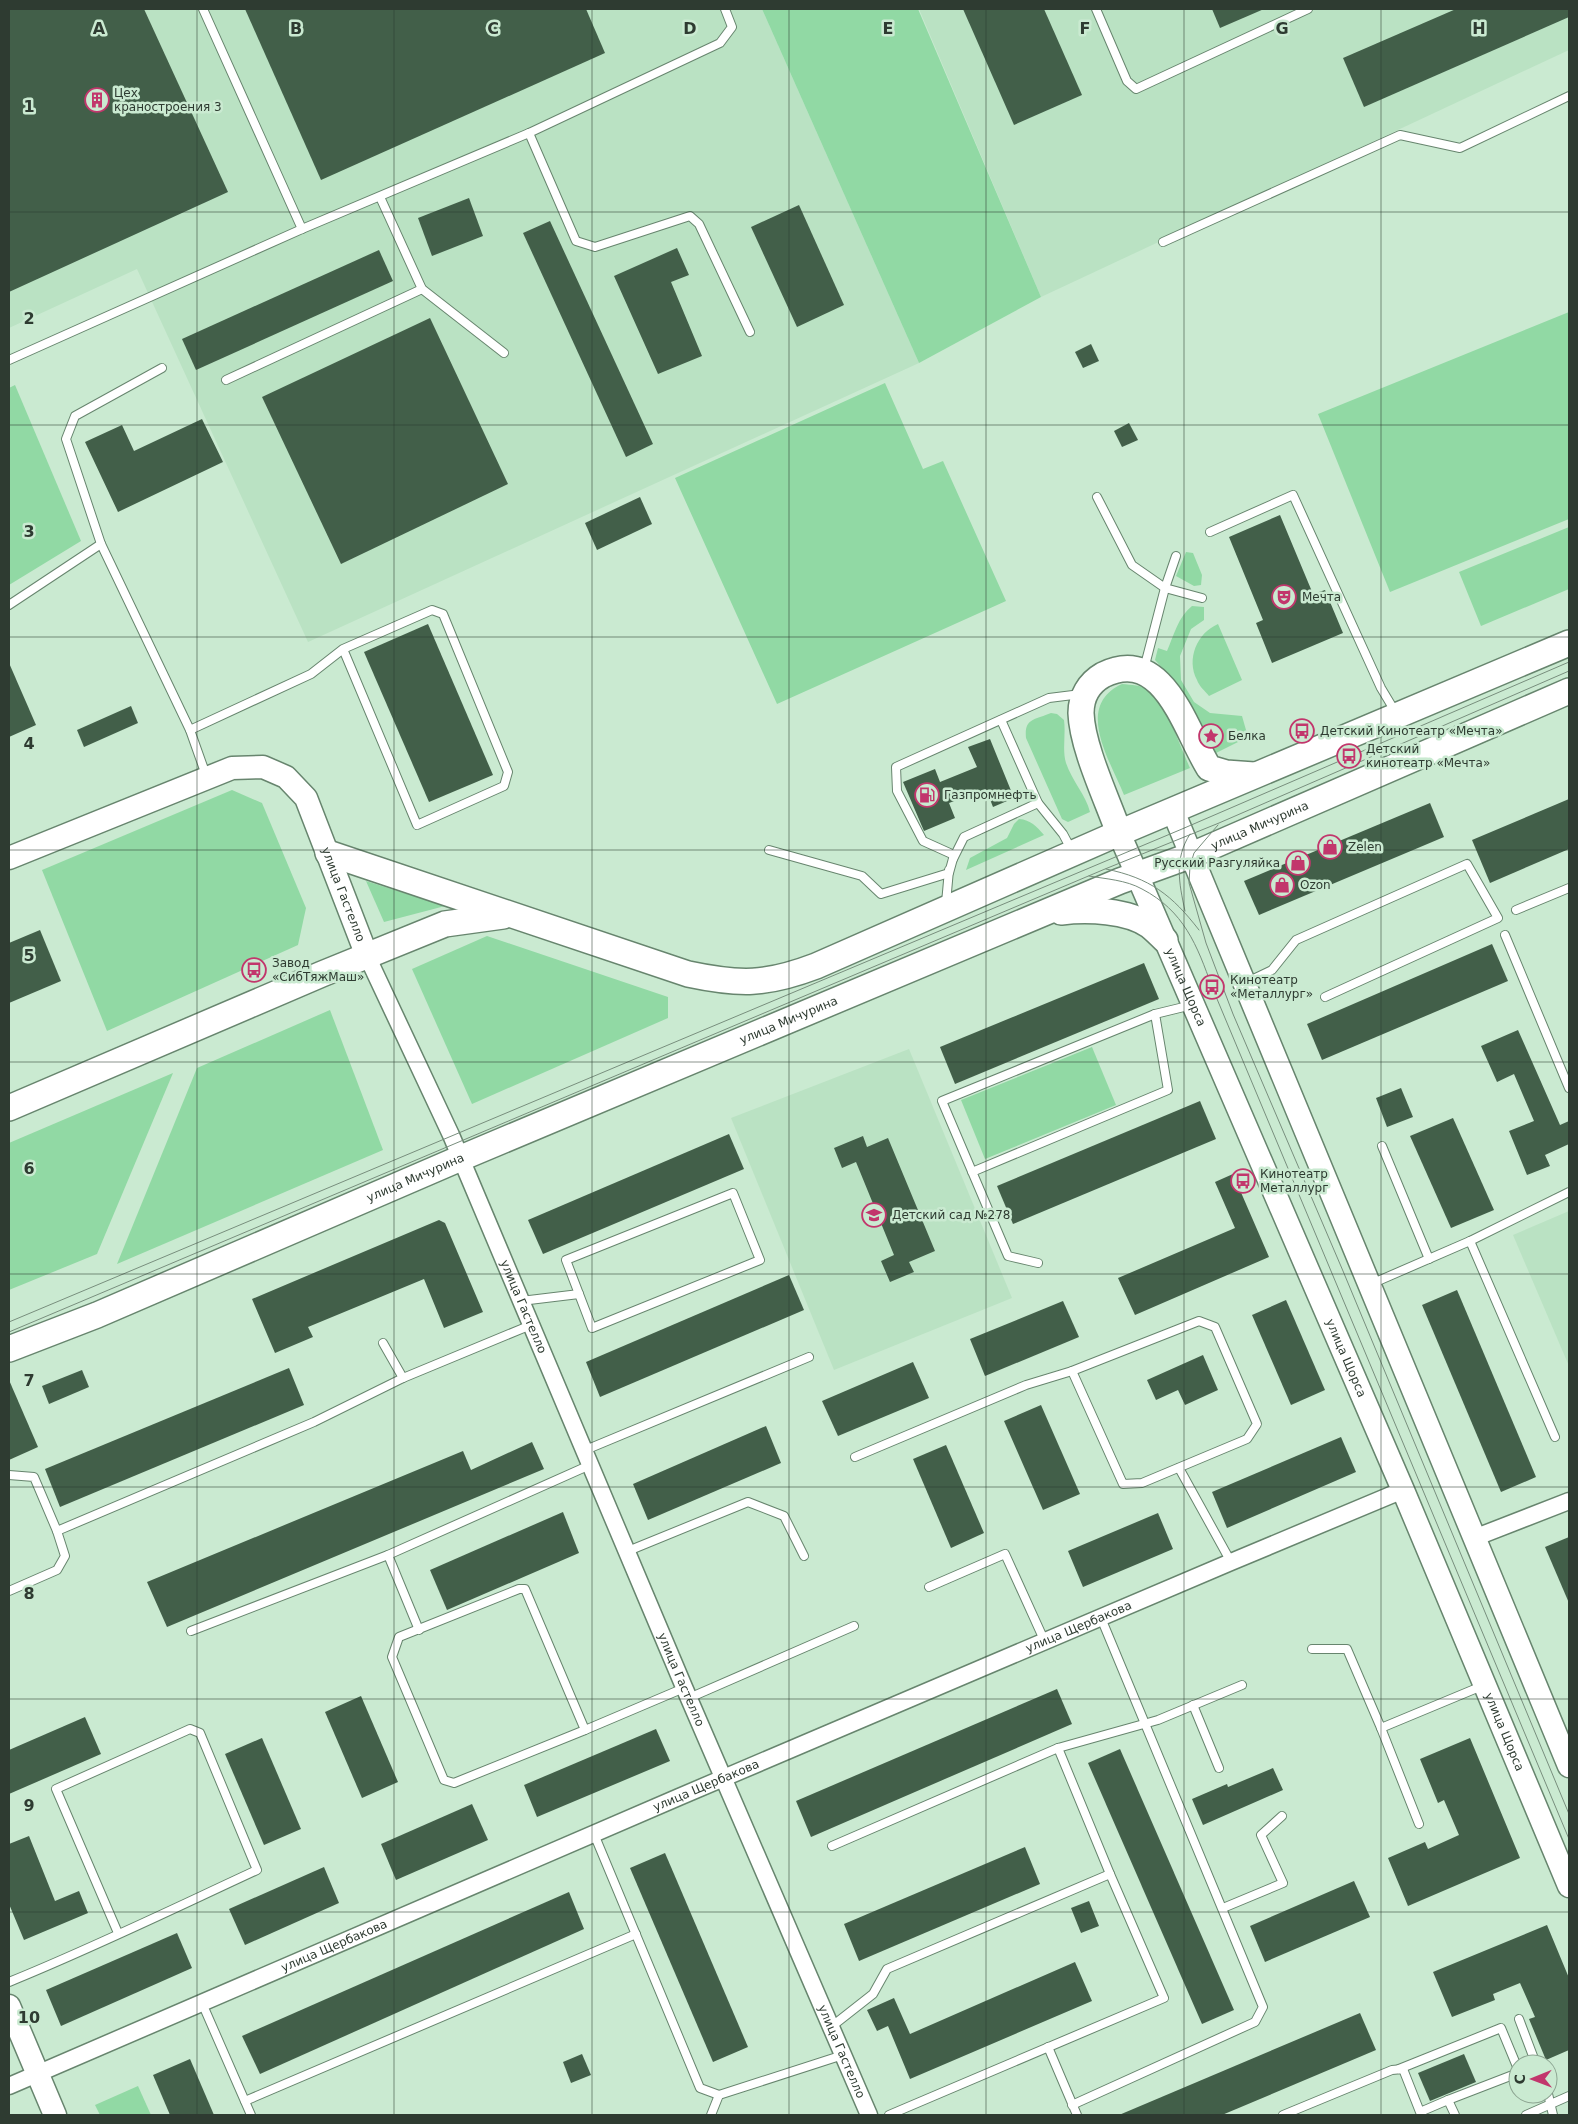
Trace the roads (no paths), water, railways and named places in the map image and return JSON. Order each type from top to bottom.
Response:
[{"type":"main road","points":[[328,853],[688,974],[722,981],[751,982],[786,978],[1254,775],[1569,643]]},
{"type":"main road","points":[[1119,833],[1084,734],[1081,711],[1088,686],[1104,674],[1124,669],[1144,671],[1160,684],[1173,700],[1209,768],[1226,773],[1254,775]]},
{"type":"main road","name":"улица Мичурина","points":[[9,1349],[97,1315],[461,1158],[1136,875],[1192,855],[1569,691]]},
{"type":"main road","name":"улица Гастелло","points":[[9,858],[232,768],[263,767],[286,777],[306,798],[366,956]]},
{"type":"main road","points":[[1174,811],[1569,1766]]},
{"type":"main road","name":"улица Щорса","points":[[1119,833],[1404,1490],[1569,1886]]},
{"type":"main road","points":[[1042,915],[1082,910],[1115,914],[1149,925],[1164,940]]},
{"type":"main road","points":[[9,1108],[444,924],[510,915]]},
{"type":"main road","points":[[9,2006],[54,2115]]},
{"type":"street","name":"улица Гастелло","points":[[366,956],[461,1158],[628,1551],[686,1693],[870,2115]]},
{"type":"street","name":"улица Щербакова","points":[[9,2086],[723,1778],[1404,1490]]},
{"type":"street","points":[[1474,1538],[1569,1501]]},
{"type":"lane","points":[[203,9],[302,229]]},
{"type":"lane","points":[[9,360],[302,229],[529,133],[720,43],[732,27],[725,9]]},
{"type":"lane","points":[[1096,9],[1127,81],[1136,88],[1308,9]]},
{"type":"lane","points":[[1162,242],[1400,135],[1460,148],[1569,96]]},
{"type":"lane","points":[[529,133],[576,241],[595,247],[690,216],[699,224],[750,332]]},
{"type":"lane","points":[[380,197],[422,290],[504,353]]},
{"type":"lane","points":[[226,380],[422,290]]},
{"type":"lane","points":[[162,368],[75,416],[66,439],[101,544],[190,730],[207,777]]},
{"type":"lane","points":[[1210,532],[1293,495],[1381,688],[1397,714]]},
{"type":"lane","points":[[1097,497],[1132,565],[1164,588],[1202,598]]},
{"type":"lane","points":[[9,605],[101,544]]},
{"type":"lane","points":[[1144,671],[1164,588],[1176,556]]},
{"type":"lane","points":[[190,730],[312,674],[343,649],[432,610],[443,614],[508,772],[504,786],[417,825],[343,649]]},
{"type":"lane","points":[[954,855],[923,841],[897,791],[896,767],[1049,698],[1085,693]]},
{"type":"lane","points":[[1001,720],[1038,803],[1064,834],[1073,853]]},
{"type":"lane","points":[[945,910],[949,873],[954,855],[964,837],[1038,803]]},
{"type":"lane","points":[[769,850],[862,876],[881,894],[949,873]]},
{"type":"lane","points":[[1245,983],[1272,970],[1296,940],[1467,864],[1498,918],[1325,997]]},
{"type":"lane","points":[[1516,910],[1569,888]]},
{"type":"lane","points":[[1505,935],[1569,1088]]},
{"type":"lane","points":[[1038,1263],[1008,1256],[942,1101],[1155,1014],[1194,1004]]},
{"type":"lane","points":[[972,1172],[1168,1090],[1155,1014]]},
{"type":"lane","points":[[1382,1146],[1428,1259]]},
{"type":"lane","points":[[1369,1284],[1470,1241],[1569,1192]]},
{"type":"lane","points":[[733,1193],[760,1260],[592,1328],[579,1294],[566,1260],[733,1193]]},
{"type":"lane","points":[[1470,1241],[1555,1437]]},
{"type":"lane","points":[[521,1301],[579,1294]]},
{"type":"lane","points":[[854,1457],[1026,1385],[1072,1371],[1199,1321],[1215,1327],[1257,1424],[1247,1439],[1142,1483],[1123,1484],[1072,1371]]},
{"type":"lane","points":[[57,1531],[314,1422],[403,1378],[532,1325]]},
{"type":"lane","points":[[383,1344],[403,1378]]},
{"type":"lane","points":[[191,1631],[388,1555],[587,1458],[809,1357]]},
{"type":"lane","points":[[1178,1468],[1231,1562]]},
{"type":"lane","points":[[9,1475],[34,1477],[57,1531],[65,1556],[57,1570],[9,1591]]},
{"type":"lane","points":[[628,1551],[748,1502],[784,1516],[804,1556]]},
{"type":"lane","points":[[929,1587],[1005,1554],[1045,1642]]},
{"type":"lane","points":[[388,1555],[419,1630]]},
{"type":"lane","points":[[585,1730],[525,1589],[519,1589],[399,1637],[392,1657],[444,1780],[454,1783],[854,1626]]},
{"type":"lane","points":[[1072,2105],[1255,2022],[1263,2007],[1146,1722],[1101,1618]]},
{"type":"lane","points":[[1312,1649],[1347,1649],[1419,1824]]},
{"type":"lane","points":[[1381,1728],[1486,1684]]},
{"type":"lane","points":[[832,1846],[1058,1748],[1158,1720],[1242,1685]]},
{"type":"lane","points":[[1194,1705],[1219,1768]]},
{"type":"lane","points":[[9,1982],[118,1933],[258,1870],[200,1733],[190,1729],[56,1789],[118,1933]]},
{"type":"lane","points":[[889,2115],[1164,1998],[1058,1748]]},
{"type":"lane","points":[[1223,1908],[1283,1883],[1262,1835],[1282,1816]]},
{"type":"lane","points":[[594,1834],[700,2088],[719,2095],[843,2055]]},
{"type":"lane","points":[[831,2027],[873,1994],[886,1969],[1110,1874]]},
{"type":"lane","points":[[245,2101],[636,1934]]},
{"type":"lane","points":[[202,2002],[251,2115]]},
{"type":"lane","points":[[1519,2019],[1532,2054]]},
{"type":"lane","points":[[1283,2115],[1392,2070],[1403,2069],[1501,2028],[1511,2054]]},
{"type":"lane","points":[[1048,2047],[1076,2115]]},
{"type":"lane","points":[[1403,2069],[1420,2112],[1508,2075]]},
{"type":"lane","points":[[711,2115],[719,2095]]},
{"type":"lane","points":[[1448,2100],[1455,2115]]},
{"type":"lane","points":[[1526,2115],[1550,2104]]},
{"type":"tram line","points":[[9,1322],[1182,829],[1569,662]]},
{"type":"tram line","points":[[9,1332],[1105,869],[1219,823],[1569,671]]},
{"type":"tram line","points":[[1218,825],[1194,853],[1190,866],[1189,883],[1206,943],[1233,1014],[1343,1271],[1569,1814]]},
{"type":"tram line","points":[[1185,911],[1179,871],[1182,853],[1190,834]]},
{"type":"tram line","points":[[1106,869],[1135,877],[1159,890],[1179,907],[1199,930]]},
{"type":"tram line","points":[[1089,876],[1129,884],[1142,889],[1156,898],[1179,919],[1201,957],[1569,1839]]},
{"type":"place","name":"Цех краностроения 3","points":[[97,100]]},
{"type":"place","name":"Мечта","points":[[1284,597]]},
{"type":"place","name":"Детский Кинотеатр «Мечта»","points":[[1302,731]]},
{"type":"place","name":"Белка","points":[[1211,736]]},
{"type":"place","name":"Детский кинотеатр «Мечта»","points":[[1349,756]]},
{"type":"place","name":"Газпромнефть","points":[[927,795]]},
{"type":"place","name":"Zelen","points":[[1330,847]]},
{"type":"place","name":"Русский Разгуляйка","points":[[1298,863]]},
{"type":"place","name":"Ozon","points":[[1282,885]]},
{"type":"place","name":"Завод «СибТяжМаш»","points":[[254,970]]},
{"type":"place","name":"Кинотеатр «Металлург»","points":[[1212,987]]},
{"type":"place","name":"Кинотеатр Металлург","points":[[1243,1181]]},
{"type":"place","name":"Детский сад №278","points":[[874,1215]]}]
